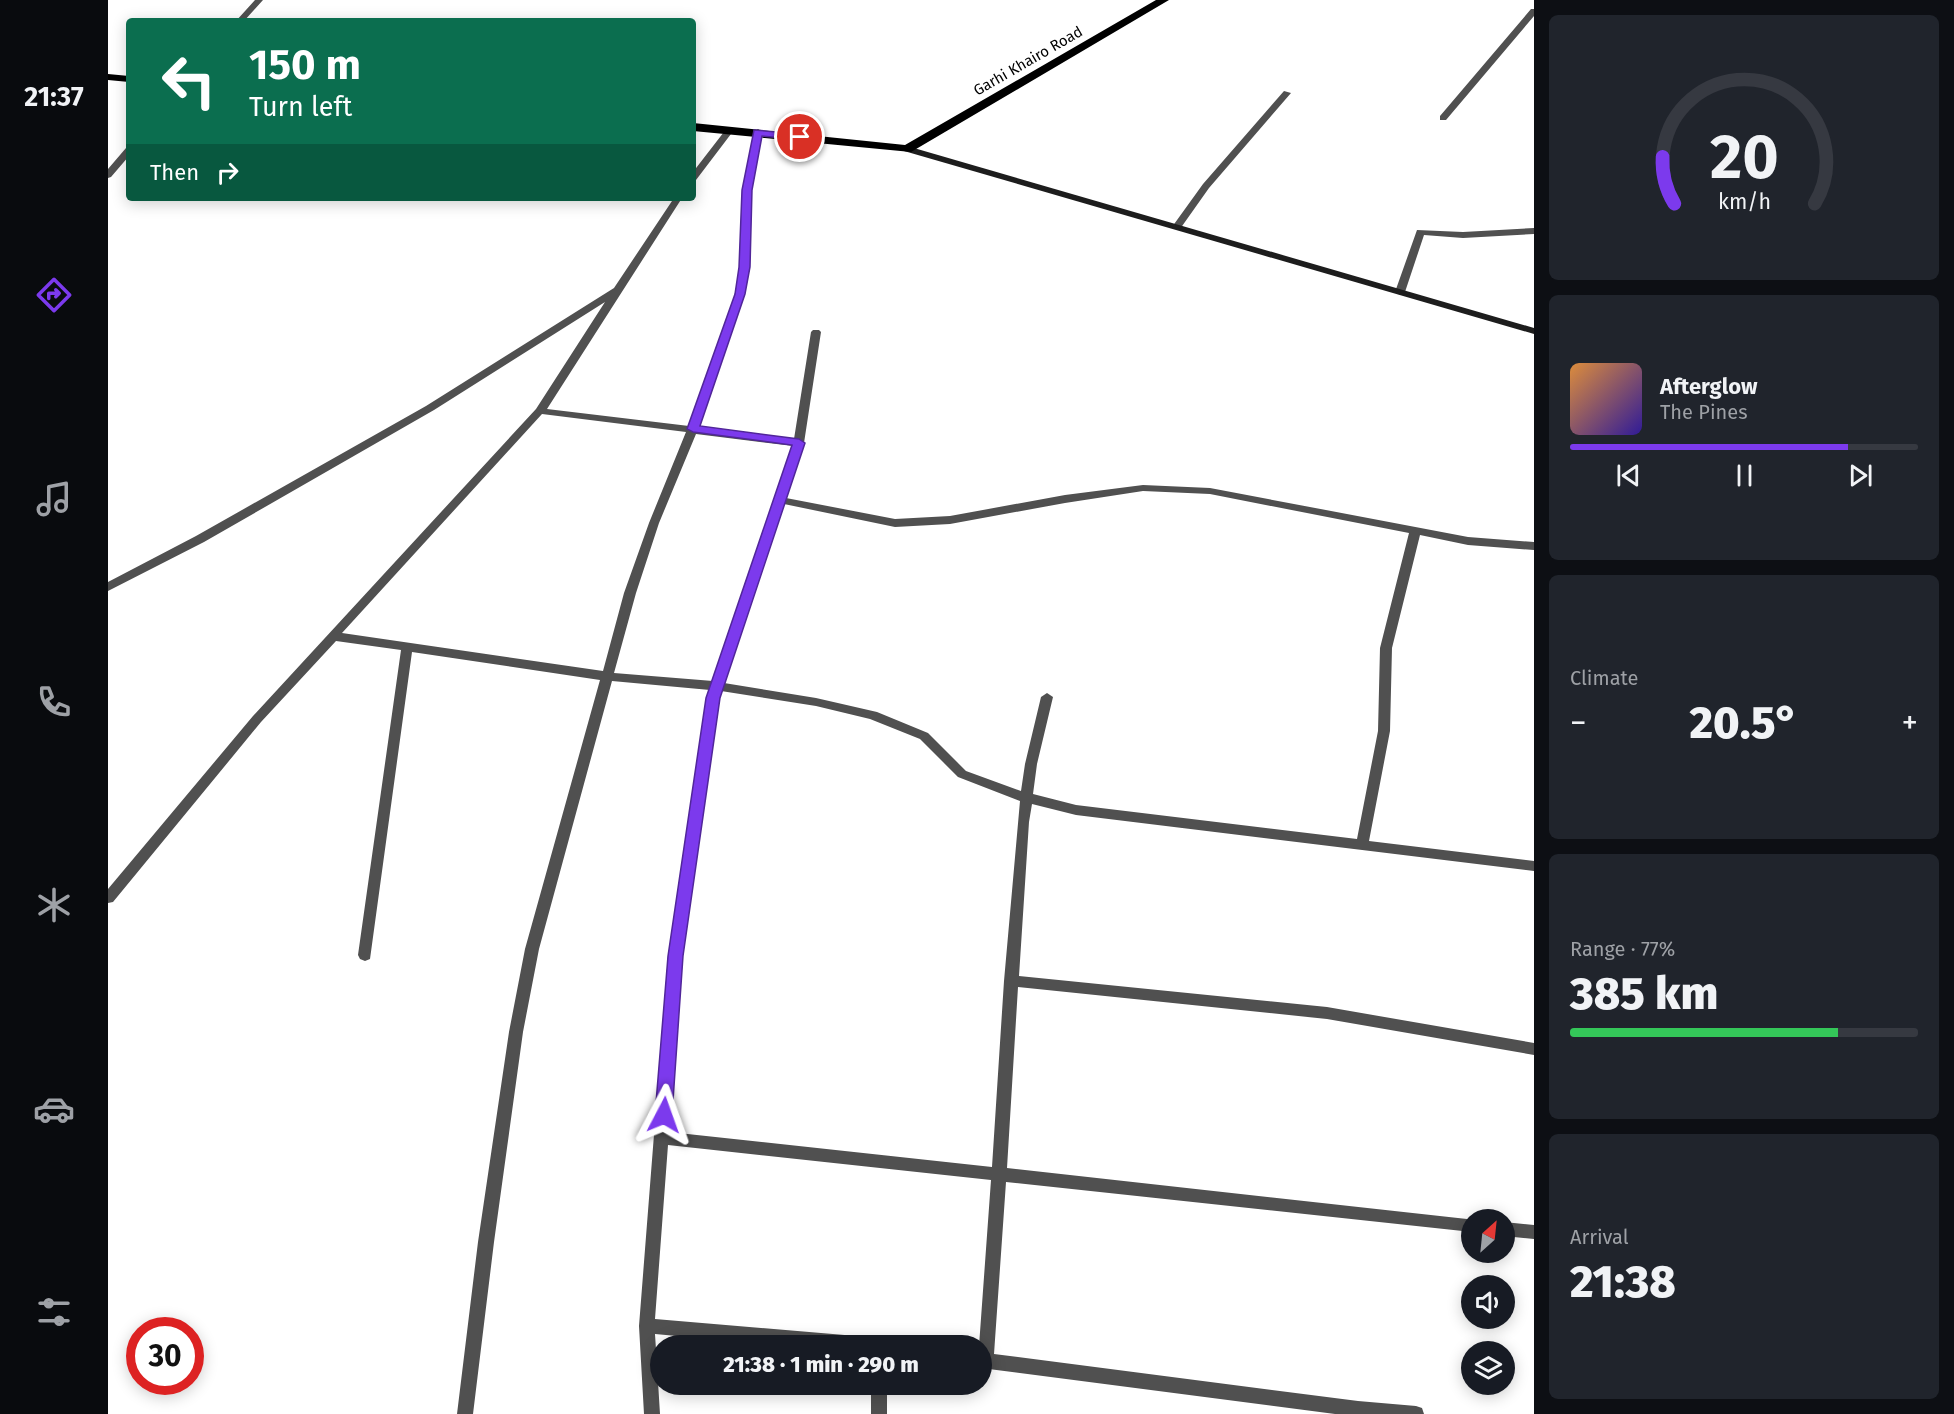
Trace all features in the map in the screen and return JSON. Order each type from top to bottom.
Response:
[{"type":"highway","name":"Garhi Khairo Road","points":[[907,149],[1164,0]]},
{"type":"highway","points":[[108,77],[126,79]]},
{"type":"highway","points":[[696,127],[907,149]]},
{"type":"main road","points":[[907,149],[1534,331]]},
{"type":"street","points":[[243,18],[259,0]]},
{"type":"street","points":[[1443,118],[1534,11]]},
{"type":"street","points":[[1177,227],[1206,186],[1287,93]]},
{"type":"street","points":[[696,174],[730,130]]},
{"type":"street","points":[[465,1414],[514,1044],[538,927],[605,676],[633,583],[693,429],[740,294],[745,267],[747,190],[758,132]]},
{"type":"street","points":[[108,175],[126,154]]},
{"type":"street","points":[[108,898],[257,719],[540,411],[616,290],[676,201]]},
{"type":"street","points":[[1400,292],[1420,232],[1463,235],[1534,231]]},
{"type":"street","points":[[108,587],[210,533],[430,408],[616,290]]},
{"type":"street","points":[[652,1414],[647,1326],[675,956],[713,698],[799,443],[816,333]]},
{"type":"street","points":[[540,411],[799,443]]},
{"type":"street","points":[[780,500],[895,523],[950,520],[1065,499],[1143,488],[1210,491],[1468,541],[1534,546]]},
{"type":"street","points":[[1362,845],[1384,731],[1386,648],[1415,532]]},
{"type":"street","points":[[332,636],[605,676],[717,686],[816,702],[873,715],[924,736],[962,774],[1025,798],[1076,810],[1534,866]]},
{"type":"street","points":[[365,955],[407,647]]},
{"type":"street","points":[[986,1335],[1025,798],[1047,697]]},
{"type":"street","points":[[1011,981],[1327,1013],[1534,1049]]},
{"type":"street","points":[[662,1138],[1461,1224]]},
{"type":"street","points":[[1515,1230],[1534,1232]]},
{"type":"street","points":[[647,1326],[757,1335]]},
{"type":"street","points":[[992,1361],[1358,1409],[1416,1414]]},
{"type":"street","points":[[879,1395],[879,1414]]},
{"type":"route","points":[[664,1115],[675,956],[713,698],[799,443],[693,429],[740,294],[745,267],[747,190],[758,132],[800,137]]}]
